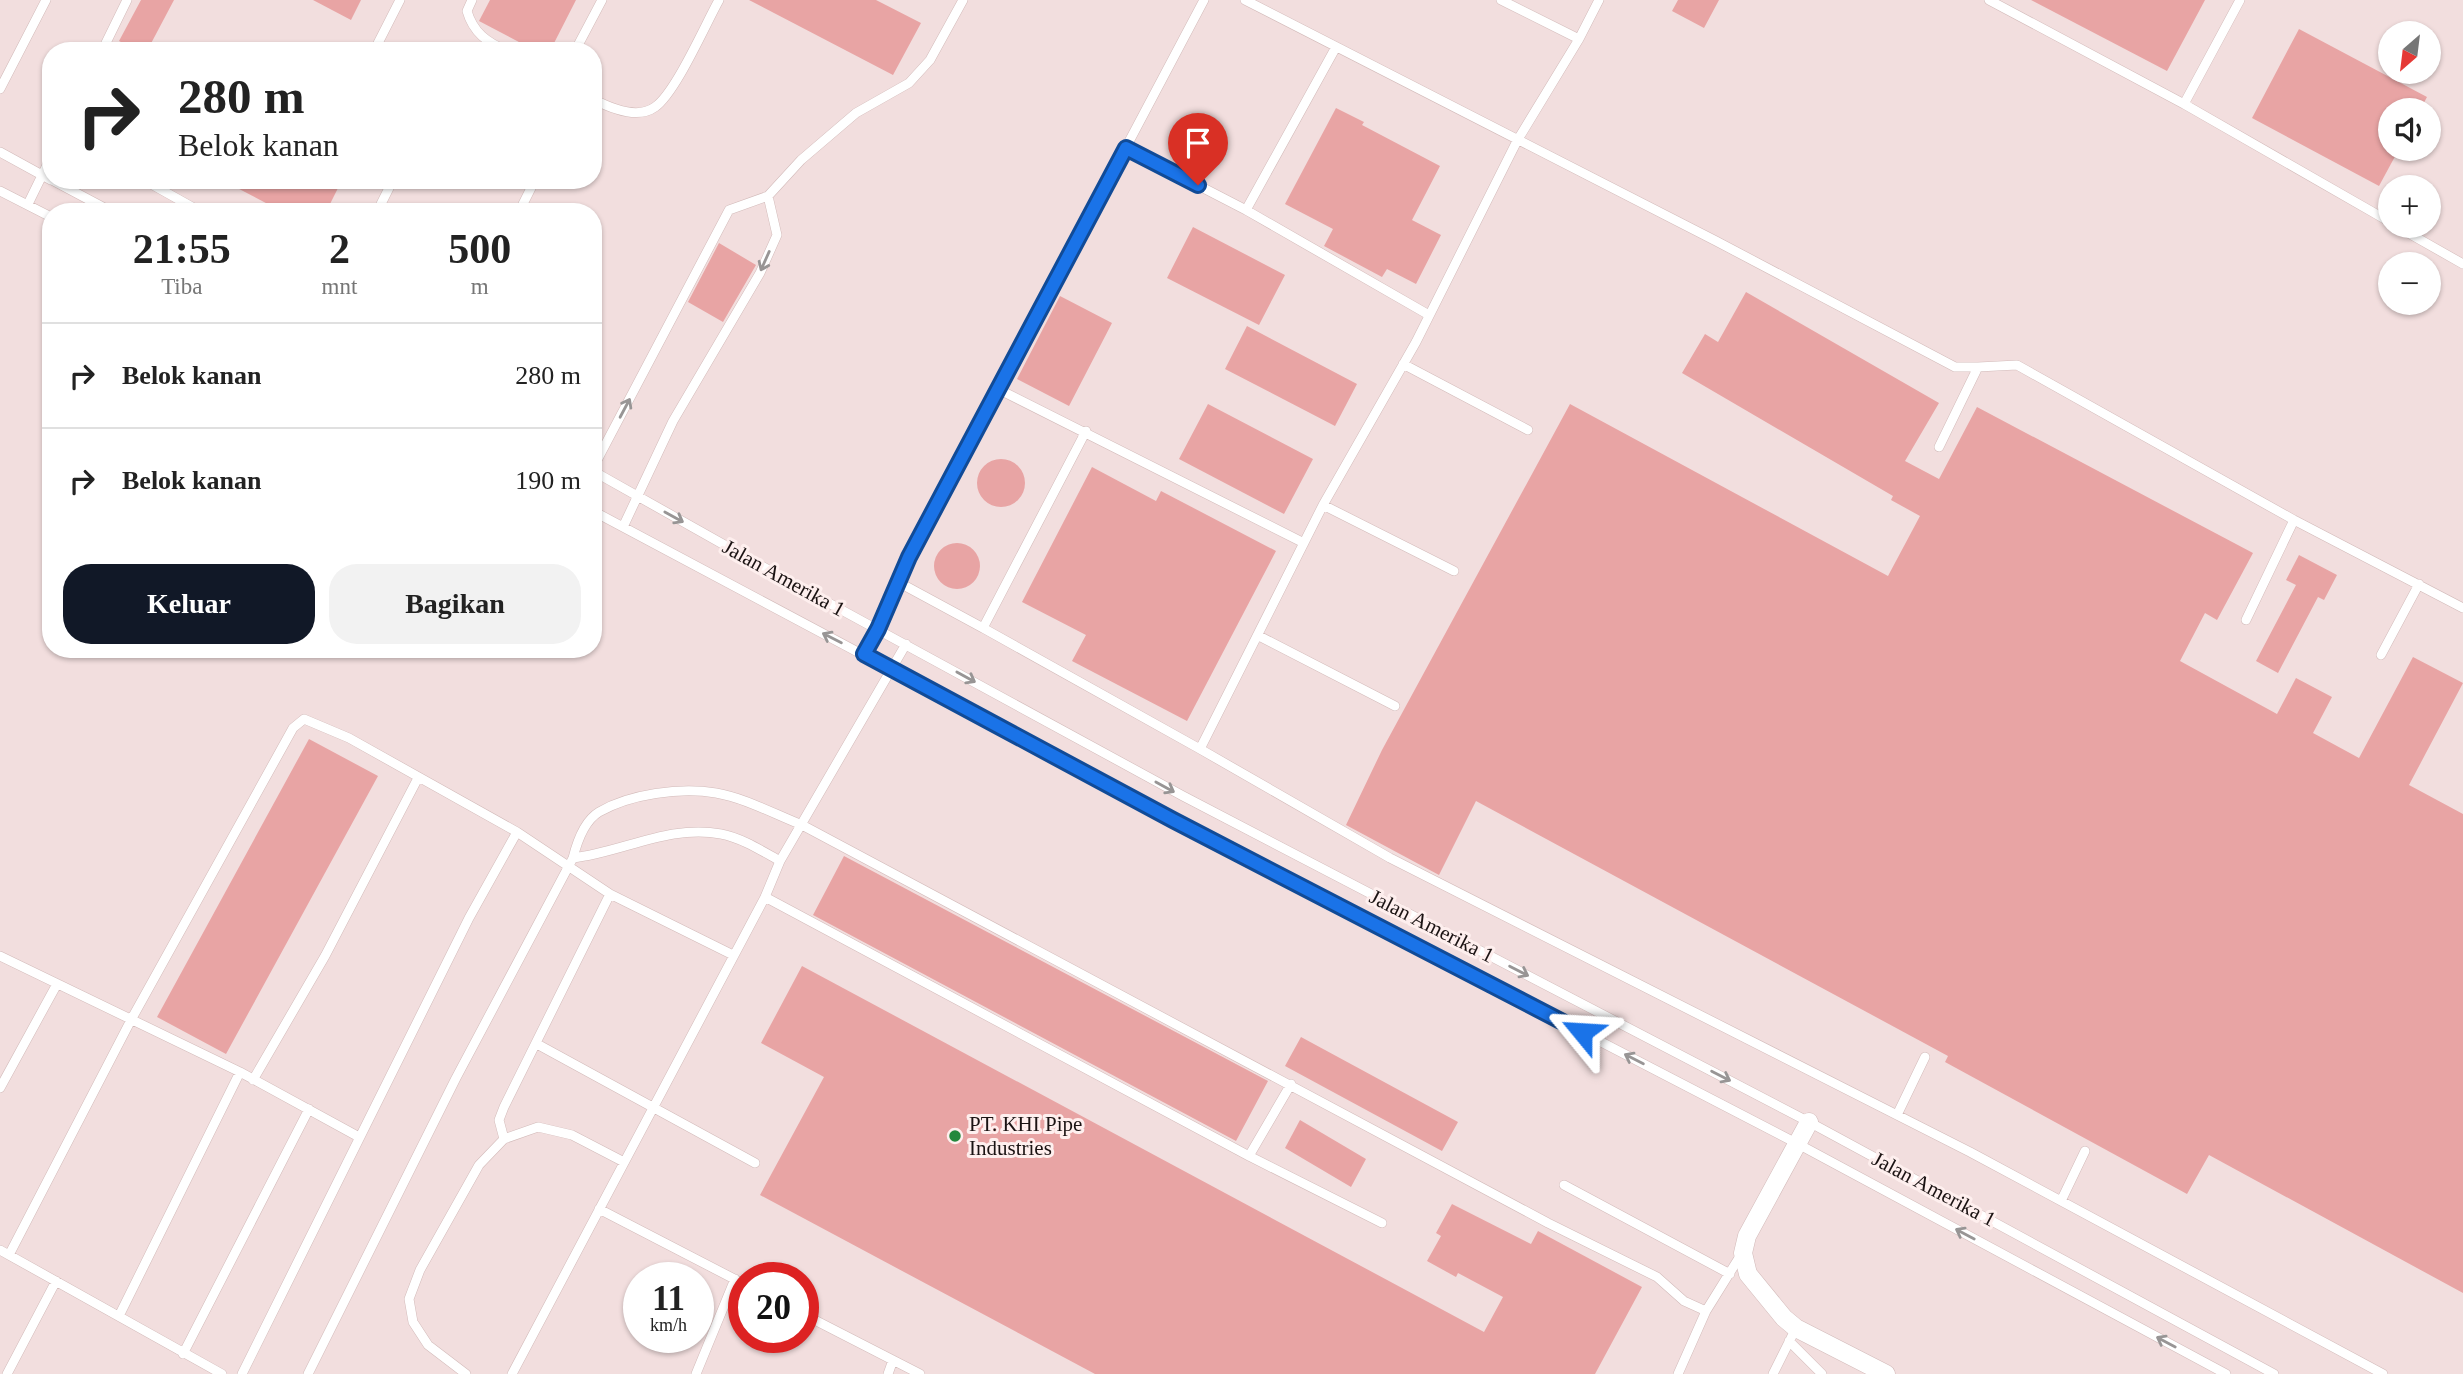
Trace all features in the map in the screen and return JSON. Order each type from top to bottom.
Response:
[{"type":"street","points":[[1809,1122],[1747,1236],[1742,1253],[1748,1274],[1793,1334],[1886,1374]]},
{"type":"lane","points":[[0,89],[46,0]]},
{"type":"lane","points":[[106,42],[127,0]]},
{"type":"lane","points":[[379,42],[400,0]]},
{"type":"lane","points":[[472,0],[467,11],[471,26],[490,42]]},
{"type":"lane","points":[[580,42],[603,0]]},
{"type":"lane","points":[[602,103],[614,109],[638,113],[654,107],[672,87],[719,0]]},
{"type":"lane","points":[[602,453],[729,210],[768,196],[801,160],[856,113],[909,83],[930,60],[963,0]]},
{"type":"lane","points":[[864,654],[898,582],[998,389],[1204,0]]},
{"type":"lane","points":[[1245,0],[1517,142],[1716,241],[1955,367],[2017,365],[2294,520],[2463,608]]},
{"type":"lane","points":[[1501,0],[1579,39]]},
{"type":"lane","points":[[1200,749],[1323,505],[1403,364],[1517,142],[1579,39],[1599,0]]},
{"type":"lane","points":[[1989,0],[2184,104],[2378,215]]},
{"type":"lane","points":[[2184,104],[2240,0]]},
{"type":"lane","points":[[1246,210],[1336,47]]},
{"type":"lane","points":[[1126,148],[1246,210],[1429,315]]},
{"type":"lane","points":[[0,152],[42,174]]},
{"type":"lane","points":[[28,204],[42,187]]},
{"type":"lane","points":[[69,189],[95,203]]},
{"type":"lane","points":[[160,189],[185,203]]},
{"type":"lane","points":[[0,191],[42,212]]},
{"type":"lane","points":[[623,527],[673,421],[760,272],[777,235],[768,196]]},
{"type":"lane","points":[[2417,238],[2463,264]]},
{"type":"lane","points":[[1403,364],[1528,430]]},
{"type":"lane","points":[[1939,447],[1978,367]]},
{"type":"lane","points":[[998,389],[1304,543]]},
{"type":"lane","points":[[983,628],[1086,431]]},
{"type":"lane","name":"Jalan Amerika 1","points":[[602,475],[1195,803],[1809,1122],[2274,1374]]},
{"type":"lane","points":[[1323,505],[1454,571]]},
{"type":"lane","name":"Jalan Amerika 1","points":[[602,516],[1173,820],[1798,1144],[2226,1374]]},
{"type":"lane","points":[[2246,620],[2294,520]]},
{"type":"lane","points":[[898,582],[1200,749],[1390,858],[1897,1115],[2384,1374]]},
{"type":"lane","points":[[2381,656],[2418,584]]},
{"type":"lane","points":[[1259,636],[1395,706]]},
{"type":"lane","points":[[512,1374],[765,897],[780,861],[906,644]]},
{"type":"lane","points":[[9,1255],[131,1020],[293,728],[304,719],[323,726],[570,862],[610,894],[733,955]]},
{"type":"lane","points":[[253,1080],[325,956],[418,778]]},
{"type":"lane","points":[[308,1374],[570,862],[578,840],[598,813],[671,792],[717,793],[802,825],[1548,1223],[1657,1277],[1684,1301],[1706,1311]]},
{"type":"lane","points":[[570,862],[674,833],[701,831],[724,835],[780,861]]},
{"type":"lane","points":[[242,1374],[469,918],[517,832]]},
{"type":"lane","points":[[504,1139],[499,1120],[610,894]]},
{"type":"lane","points":[[765,897],[1249,1156],[1382,1223]]},
{"type":"lane","points":[[0,956],[240,1072],[359,1137]]},
{"type":"lane","points":[[0,1088],[57,984]]},
{"type":"lane","points":[[537,1044],[654,1105],[755,1163]]},
{"type":"lane","points":[[1897,1115],[1925,1057]]},
{"type":"lane","points":[[119,1316],[240,1072]]},
{"type":"lane","points":[[1249,1156],[1291,1084]]},
{"type":"lane","points":[[183,1353],[309,1109]]},
{"type":"lane","points":[[466,1374],[428,1345],[412,1322],[410,1299],[420,1270],[479,1165],[504,1139],[538,1127],[572,1135],[624,1162]]},
{"type":"lane","points":[[2060,1200],[2085,1151]]},
{"type":"lane","points":[[1564,1185],[1730,1274]]},
{"type":"lane","points":[[599,1209],[728,1275]]},
{"type":"lane","points":[[0,1250],[222,1374]]},
{"type":"lane","points":[[1678,1374],[1706,1311],[1742,1253]]},
{"type":"lane","points":[[7,1374],[56,1281]]},
{"type":"lane","points":[[696,1374],[728,1305]]},
{"type":"lane","points":[[819,1322],[920,1374]]},
{"type":"lane","points":[[1773,1374],[1793,1334],[1822,1374]]},
{"type":"lane","points":[[888,1374],[893,1360]]},
{"type":"shaded area","points":[[0,0],[2463,0],[2463,1374],[0,1374]]},
{"type":"building","points":[[141,0],[174,0],[152,42],[119,41]]},
{"type":"building","points":[[313,0],[361,0],[351,20]]},
{"type":"building","points":[[490,0],[576,0],[555,42],[519,42],[479,21]]},
{"type":"building","points":[[749,0],[876,0],[921,23],[893,75]]},
{"type":"building","points":[[1678,0],[1719,0],[1704,28],[1672,11]]},
{"type":"building","points":[[2031,0],[2205,0],[2167,71]]},
{"type":"building","points":[[2299,29],[2378,71],[2378,84],[2403,84],[2427,97],[2378,98],[2378,161],[2393,161],[2385,175],[2378,175],[2378,185],[2252,118]]},
{"type":"building","points":[[1336,108],[1364,122],[1362,125],[1440,166],[1412,220],[1441,235],[1416,284],[1387,269],[1382,277],[1324,246],[1333,229],[1285,204]]},
{"type":"building","points":[[239,189],[338,189],[330,203],[266,203]]},
{"type":"building","points":[[1193,227],[1285,275],[1259,325],[1167,278]]},
{"type":"building","points":[[719,243],[756,265],[723,322],[688,302]]},
{"type":"building","points":[[1746,292],[1939,403],[1905,461],[1939,479],[1977,407],[2253,553],[2217,620],[2205,613],[2180,661],[2277,714],[2296,678],[2332,697],[2313,733],[2359,758],[2413,657],[2463,683],[2409,785],[2463,814],[2463,1293],[2209,1155],[2187,1194],[1945,1062],[1948,1056],[1476,801],[1439,875],[1346,825],[1382,750],[1570,404],[1888,576],[1920,516],[1891,500],[1893,496],[1682,373],[1705,334],[1718,342]]},
{"type":"building","points":[[1060,296],[1112,323],[1069,406],[1017,379]]},
{"type":"building","points":[[1247,326],[1357,384],[1335,426],[1225,369]]},
{"type":"building","points":[[1208,404],[1313,459],[1284,514],[1179,459]]},
{"type":"building","points":[[1001,459],[1018,466],[1025,483],[1018,500],[1001,507],[984,500],[977,483],[984,466]]},
{"type":"building","points":[[1092,467],[1156,501],[1161,491],[1276,551],[1187,721],[1072,661],[1086,635],[1022,602]]},
{"type":"building","points":[[957,543],[974,549],[980,566],[974,583],[957,589],[940,583],[934,566],[940,549]]},
{"type":"building","points":[[2299,555],[2337,575],[2324,600],[2318,597],[2278,673],[2256,661],[2296,585],[2286,580]]},
{"type":"building","points":[[309,739],[378,776],[226,1054],[157,1017]]},
{"type":"building","points":[[844,856],[1268,1081],[1236,1141],[813,915]]},
{"type":"building","name":"PT. KHI Pipe Industries","points":[[802,966],[1484,1332],[1503,1297],[1458,1273],[1456,1277],[1427,1261],[1441,1236],[1436,1233],[1452,1204],[1531,1244],[1538,1231],[1642,1287],[1595,1374],[1095,1374],[760,1195],[824,1077],[761,1043]]},
{"type":"building","points":[[1301,1037],[1458,1122],[1442,1151],[1285,1066]]},
{"type":"building","points":[[1300,1120],[1366,1159],[1351,1187],[1285,1148]]},
{"type":"place","name":"PT. KHI Pipe Industries","points":[[955,1136]]},
{"type":"route","points":[[1198,185],[1126,148],[909,557],[878,629],[864,654],[1173,820],[1582,1032]]}]
